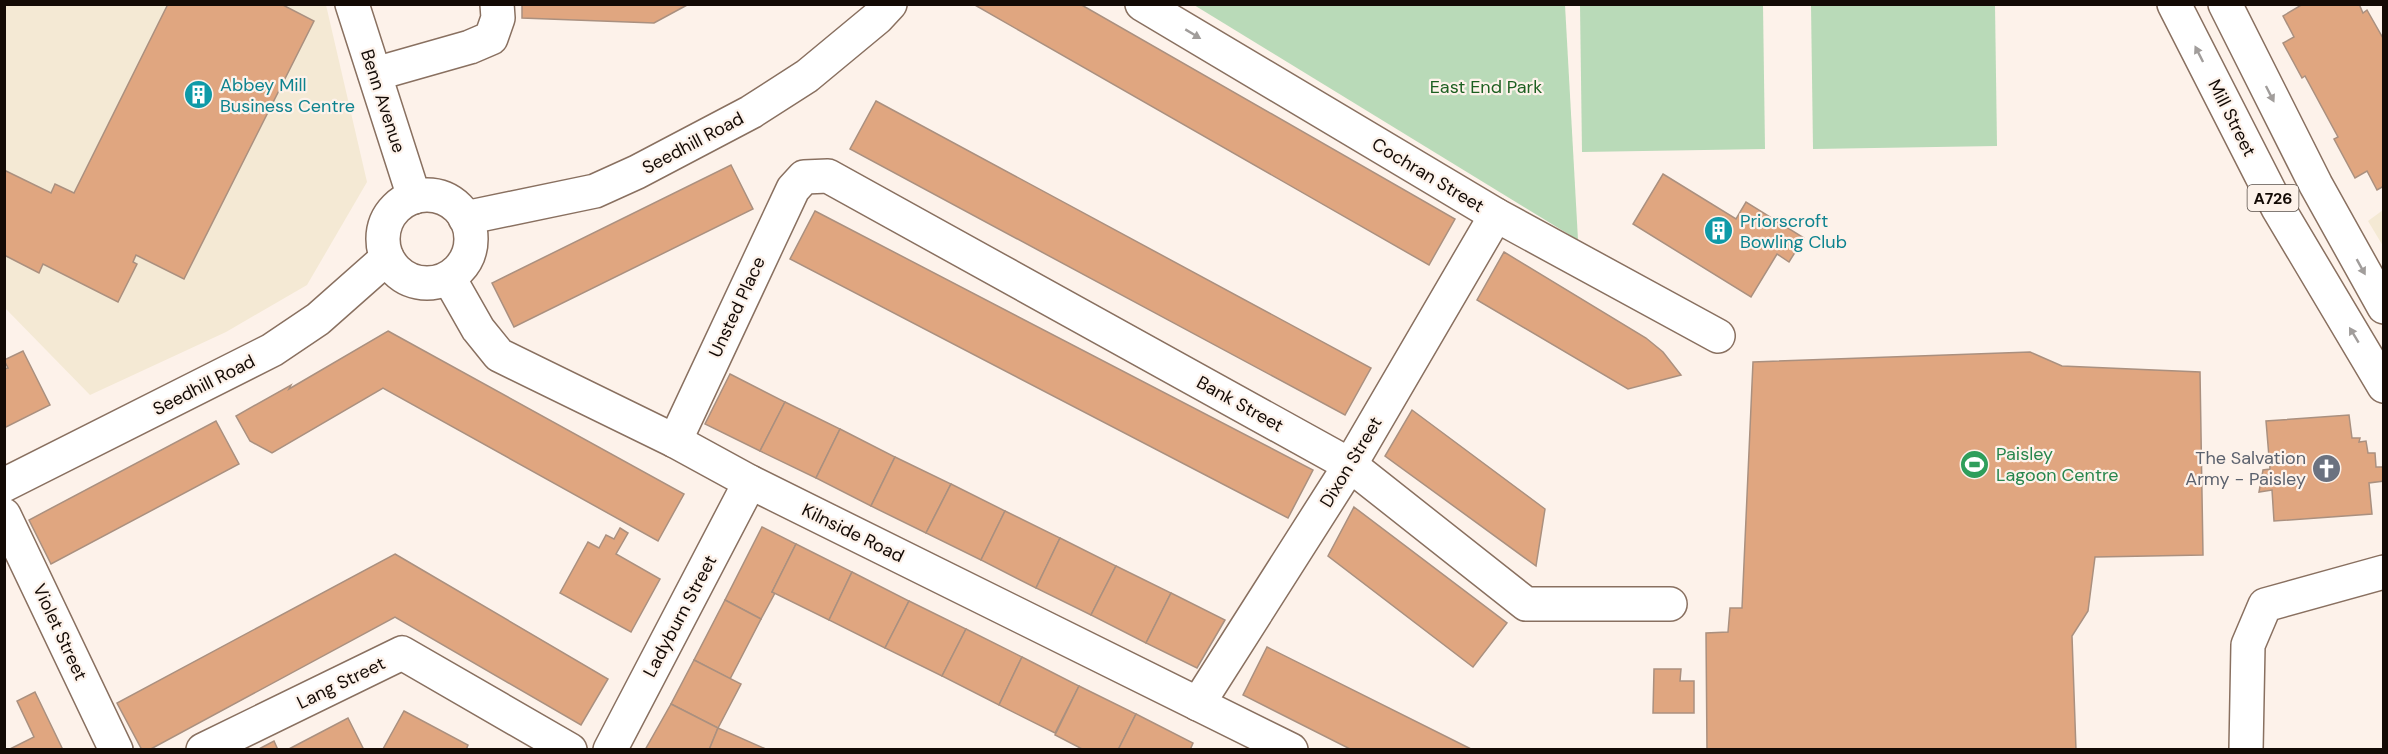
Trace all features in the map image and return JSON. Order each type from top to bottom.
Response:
[{"type":"street","name":"Benn Avenue","points":[[351,4],[414,197]]},
{"type":"street","points":[[375,74],[470,47],[491,38],[498,18],[497,4]]},
{"type":"street","name":"Seedhill Road","points":[[465,218],[594,191],[638,172],[751,112],[807,76],[877,18],[890,4]]},
{"type":"street","name":"Cochran Street","points":[[1142,4],[1496,215],[1718,336]]},
{"type":"street","name":"Mill Street","points":[[2174,4],[2278,208],[2384,386]]},
{"type":"street","name":"A726","points":[[2225,4],[2316,185],[2384,307]]},
{"type":"street","name":"Bank Street","points":[[804,177],[828,176],[1350,465],[1526,604],[1670,604]]},
{"type":"street","name":"Unsted Place","points":[[675,441],[793,189],[804,177]]},
{"type":"street","points":[[429,195],[447,200],[459,209],[471,232],[469,253],[462,266],[449,278],[435,283],[411,281],[398,272],[387,258],[383,243],[388,219],[394,210],[414,197],[429,195]]},
{"type":"street","name":"Dixon Street","points":[[1198,704],[1350,465],[1496,215]]},
{"type":"street","name":"Seedhill Road","points":[[4,485],[272,350],[318,319],[387,258]]},
{"type":"street","name":"Kilnside Road","points":[[449,278],[478,328],[499,355],[1291,750]]},
{"type":"street","name":"Ladyburn Street","points":[[610,750],[750,482]]},
{"type":"street","name":"Violet Street","points":[[4,515],[116,750]]},
{"type":"street","points":[[2246,750],[2248,645],[2265,605],[2384,572]]},
{"type":"street","name":"Lang Street","points":[[203,750],[402,653],[570,750]]},
{"type":"shaded area","points":[[5,5],[326,5],[367,182],[307,285],[226,332],[90,395],[5,308]]},
{"type":"shaded area","points":[[2383,210],[2383,246],[2368,221]]},
{"type":"green space","name":"East End Park","points":[[1194,5],[1565,5],[1578,240]]},
{"type":"green space","points":[[1580,5],[1763,5],[1765,149],[1582,152]]},
{"type":"green space","points":[[1811,5],[1995,5],[1997,146],[1813,149]]},
{"type":"building","name":"Abbey Mill Business Centre","points":[[168,4],[281,4],[314,21],[184,279],[136,255],[133,262],[137,264],[118,302],[43,264],[39,273],[4,255],[4,170],[51,193],[55,184],[74,193]]},
{"type":"building","points":[[522,4],[689,4],[654,23],[522,18]]},
{"type":"building","points":[[973,4],[1080,4],[1455,219],[1429,265]]},
{"type":"building","points":[[2303,4],[2359,4],[2363,13],[2367,10],[2384,40],[2384,186],[2377,190],[2367,171],[2355,178],[2334,139],[2338,137],[2305,76],[2302,78],[2283,43],[2294,37],[2283,16]]},
{"type":"building","points":[[876,101],[1371,368],[1345,415],[850,149]]},
{"type":"building","points":[[731,165],[753,209],[514,327],[492,283]]},
{"type":"building","name":"Priorscroft Bowling Club","points":[[1663,174],[1736,219],[1746,202],[1804,238],[1789,262],[1777,254],[1751,297],[1633,224]]},
{"type":"building","points":[[815,211],[1313,470],[1288,518],[790,259]]},
{"type":"building","points":[[1504,252],[1646,338],[1663,352],[1681,375],[1628,389],[1477,300]]},
{"type":"building","points":[[388,331],[684,494],[658,541],[383,388],[272,453],[250,441],[236,416],[291,385],[289,389]]},
{"type":"building","points":[[23,351],[50,405],[4,428],[4,369],[8,368],[4,360]]},
{"type":"building","name":"Paisley Lagoon Centre","points":[[2030,352],[2062,366],[2200,372],[2203,555],[2095,557],[2088,611],[2072,636],[2076,750],[1707,750],[1706,633],[1728,632],[1730,608],[1742,608],[1753,362]]},
{"type":"building","points":[[730,374],[785,402],[760,451],[705,424]]},
{"type":"building","points":[[785,402],[840,429],[816,478],[760,451]]},
{"type":"building","points":[[1412,410],[1545,509],[1536,566],[1385,456]]},
{"type":"building","name":"The Salvation Army - Paisley","points":[[2349,415],[2352,438],[2360,438],[2359,442],[2366,441],[2368,453],[2375,453],[2376,467],[2384,467],[2384,481],[2369,483],[2372,514],[2274,521],[2272,490],[2259,492],[2263,470],[2270,469],[2266,421]]},
{"type":"building","points":[[216,421],[239,464],[51,564],[29,520]]},
{"type":"building","points":[[840,429],[895,457],[871,506],[816,478]]},
{"type":"building","points":[[895,457],[951,484],[926,533],[871,506]]},
{"type":"building","points":[[951,484],[1005,511],[981,560],[926,533]]},
{"type":"building","points":[[1354,507],[1507,623],[1473,667],[1328,556]]},
{"type":"building","points":[[1005,511],[1060,538],[1036,588],[981,560]]},
{"type":"building","points":[[762,527],[796,544],[761,619],[725,600]]},
{"type":"building","points":[[620,528],[628,533],[616,554],[660,579],[631,632],[560,593],[588,542],[599,548],[606,535],[614,539]]},
{"type":"building","points":[[1060,538],[1116,566],[1091,615],[1036,588]]},
{"type":"building","points":[[796,544],[852,572],[829,620],[772,592]]},
{"type":"building","points":[[395,554],[608,679],[581,725],[395,617],[149,750],[142,750],[117,703]]},
{"type":"building","points":[[1116,566],[1171,593],[1146,643],[1091,615]]},
{"type":"building","points":[[852,572],[909,601],[885,648],[829,620]]},
{"type":"building","points":[[1171,593],[1225,620],[1197,668],[1146,643]]},
{"type":"building","points":[[725,600],[761,619],[730,679],[694,660]]},
{"type":"building","points":[[909,601],[966,629],[942,676],[885,648]]},
{"type":"building","points":[[966,629],[1022,657],[999,705],[942,676]]},
{"type":"building","points":[[1267,647],[1473,750],[1352,750],[1243,695]]},
{"type":"building","points":[[1022,657],[1079,686],[1055,733],[999,705]]},
{"type":"building","points":[[694,660],[741,684],[718,728],[671,704]]},
{"type":"building","points":[[1654,669],[1681,669],[1680,681],[1694,681],[1694,713],[1653,713]]},
{"type":"building","points":[[1079,686],[1136,714],[1118,750],[1084,750],[1055,735]]},
{"type":"building","points":[[35,692],[63,750],[8,750],[34,737],[17,701]]},
{"type":"building","points":[[671,704],[718,728],[709,750],[645,750]]},
{"type":"building","points":[[404,711],[468,745],[466,750],[383,749]]},
{"type":"building","points":[[1136,714],[1193,743],[1190,750],[1118,750]]},
{"type":"building","points":[[348,718],[364,750],[287,750]]},
{"type":"building","points":[[718,728],[768,750],[709,750]]},
{"type":"building","points":[[274,741],[278,750],[257,750]]},
{"type":"place","name":"Abbey Mill Business Centre","points":[[199,95]]},
{"type":"place","name":"Priorscroft Bowling Club","points":[[1719,231]]},
{"type":"place","name":"Paisley Lagoon Centre","points":[[1975,464]]},
{"type":"place","name":"The Salvation Army - Paisley","points":[[2327,468]]}]
